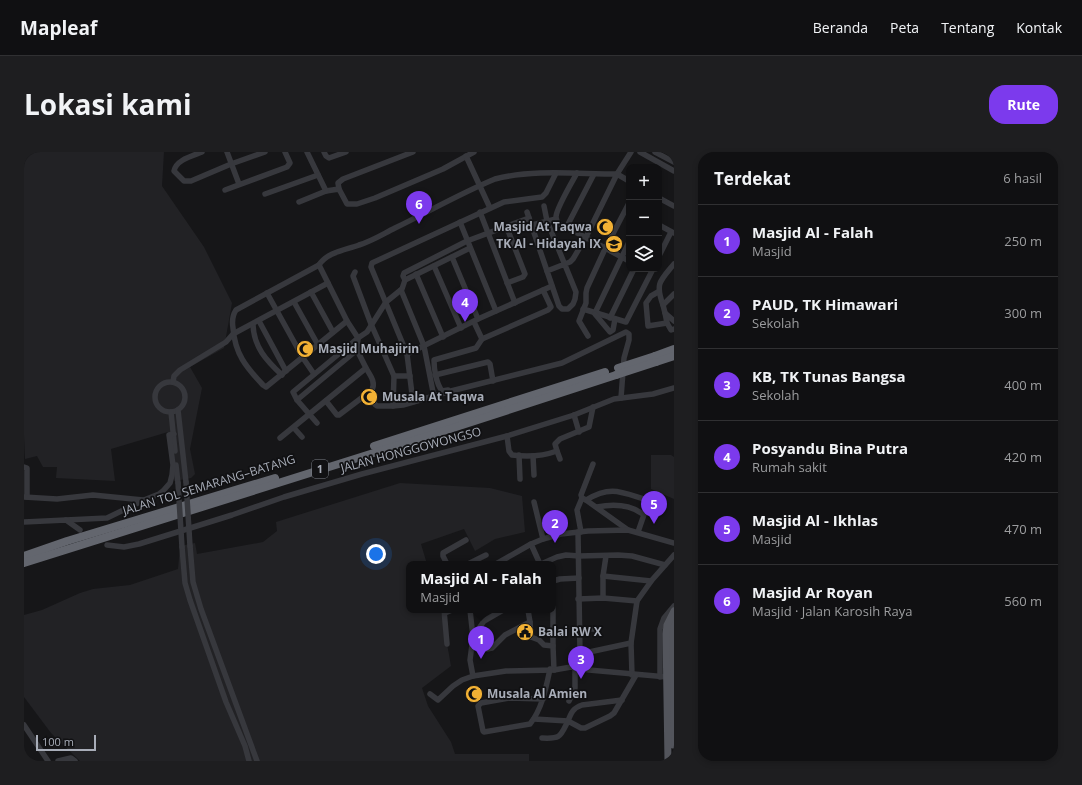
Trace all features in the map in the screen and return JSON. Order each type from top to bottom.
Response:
[{"type":"highway","name":"JALAN TOL SEMARANG–BATANG","points":[[656,359],[674,349]]},
{"type":"highway","name":"JALAN TOL SEMARANG–BATANG","points":[[24,556],[67,540],[283,476],[656,359],[674,356]]},
{"type":"highway","name":"JALAN TOL SEMARANG–BATANG","points":[[24,563],[453,428],[616,372]]},
{"type":"main road","points":[[668,761],[663,677],[667,625],[674,611]]},
{"type":"main road","points":[[673,761],[671,630],[674,622]]},
{"type":"street","points":[[202,152],[187,158],[174,168],[174,171],[181,180],[188,182],[265,152]]},
{"type":"street","points":[[227,152],[239,184]]},
{"type":"street","points":[[225,190],[287,167],[290,163],[285,152]]},
{"type":"street","points":[[307,152],[326,191]]},
{"type":"street","points":[[324,152],[329,158],[346,152]]},
{"type":"street","points":[[413,152],[343,179],[338,183],[339,189],[347,204],[357,204],[375,198],[444,170],[474,152]]},
{"type":"street","points":[[547,271],[573,259],[586,237],[617,174],[631,152]]},
{"type":"street","points":[[640,152],[674,171]]},
{"type":"street","points":[[655,152],[674,162]]},
{"type":"street","points":[[466,156],[490,208]]},
{"type":"street","points":[[347,321],[272,383],[264,387],[239,355],[233,334],[232,318],[236,310],[319,265],[322,260],[333,254],[359,245],[495,179],[556,173],[577,173],[617,174],[626,179]]},
{"type":"street","points":[[413,402],[407,354],[371,265],[373,262],[490,208],[509,201],[542,197],[546,193],[556,173]]},
{"type":"street","points":[[577,173],[558,211],[556,219],[560,225],[586,237],[626,260]]},
{"type":"street","points":[[566,228],[594,174]]},
{"type":"street","points":[[265,194],[318,175]]},
{"type":"street","points":[[299,202],[326,191],[339,189]]},
{"type":"street","points":[[662,200],[674,206]]},
{"type":"street","points":[[481,213],[505,206],[509,201]]},
{"type":"street","points":[[527,212],[552,286],[561,308],[566,309],[573,304],[576,297],[576,292],[547,221],[544,206]]},
{"type":"street","points":[[588,336],[579,323],[579,317],[587,300],[586,291],[605,248],[626,209]]},
{"type":"street","points":[[481,213],[487,233],[515,303]]},
{"type":"street","points":[[317,423],[297,400],[293,392],[367,332],[386,302],[401,290],[405,280],[403,275],[406,272],[467,241],[487,233],[507,228],[529,218]]},
{"type":"street","points":[[532,225],[556,219]]},
{"type":"street","points":[[460,222],[496,311]]},
{"type":"street","points":[[662,227],[672,232],[662,250]]},
{"type":"street","points":[[507,228],[525,274],[523,277],[507,283]]},
{"type":"street","points":[[405,280],[470,248]]},
{"type":"street","points":[[595,313],[626,248]]},
{"type":"street","points":[[452,257],[482,339]]},
{"type":"street","points":[[674,264],[660,280],[658,292],[667,323],[671,330],[674,329]]},
{"type":"street","points":[[319,265],[347,321],[358,338],[357,350],[374,382],[372,401],[377,406],[403,405],[493,380]]},
{"type":"street","points":[[434,266],[461,328]]},
{"type":"street","points":[[355,272],[353,276],[371,324],[394,376],[393,406]]},
{"type":"street","points":[[595,313],[610,332],[612,330],[612,318],[633,272]]},
{"type":"street","points":[[583,309],[626,322],[649,272]]},
{"type":"street","points":[[416,274],[443,337]]},
{"type":"street","points":[[173,382],[174,376],[180,370],[226,342],[233,334],[253,325],[328,283]]},
{"type":"street","points":[[407,354],[552,286]]},
{"type":"street","points":[[401,290],[424,346],[434,397]]},
{"type":"street","points":[[543,290],[550,309],[482,339],[476,348],[434,359],[440,389],[444,391],[562,363],[626,332],[629,334],[630,338],[624,358],[621,398]]},
{"type":"street","points":[[311,292],[333,332]]},
{"type":"street","points":[[658,292],[651,296],[646,303],[648,326],[667,323]]},
{"type":"street","points":[[267,293],[303,358],[314,374]]},
{"type":"street","points":[[663,305],[674,294]]},
{"type":"street","points":[[294,302],[318,345]]},
{"type":"street","points":[[665,313],[674,321]]},
{"type":"street","points":[[259,321],[284,373]]},
{"type":"street","points":[[253,325],[253,333],[260,352],[284,373]]},
{"type":"street","points":[[297,400],[357,350]]},
{"type":"street","points":[[436,375],[488,362],[490,364],[493,380]]},
{"type":"street","points":[[280,438],[366,368]]},
{"type":"street","points":[[394,376],[410,376]]},
{"type":"street","points":[[165,382],[173,382],[181,386],[185,394],[184,403],[178,410],[167,412],[159,407],[155,399],[155,395],[158,387],[162,384],[165,382]]},
{"type":"street","name":"JALAN HONGGOWONGSO","points":[[107,545],[120,547],[134,545],[232,515],[284,497],[362,474],[508,436],[574,415],[608,401],[653,394],[674,388]]},
{"type":"street","points":[[326,401],[337,415],[372,390]]},
{"type":"street","points":[[560,459],[555,444],[560,439],[589,427],[593,407]]},
{"type":"street","points":[[178,410],[186,482],[193,582],[201,609],[257,761]]},
{"type":"street","points":[[171,412],[185,582],[226,702],[245,746],[249,761]]},
{"type":"street","points":[[574,415],[579,432]]},
{"type":"street","points":[[294,428],[302,437]]},
{"type":"street","points":[[24,522],[107,518],[159,494],[170,483],[172,475],[173,465],[169,435],[174,434]]},
{"type":"street","points":[[508,436],[510,453],[512,455],[533,456],[557,451]]},
{"type":"street","points":[[519,456],[520,479]]},
{"type":"street","points":[[533,456],[534,475]]},
{"type":"street","points":[[593,464],[581,495],[584,499],[628,530]]},
{"type":"street","points":[[24,467],[27,468],[26,497],[57,499],[93,495],[144,500]]},
{"type":"street","points":[[569,701],[575,688],[573,667],[580,654],[578,599],[579,532],[577,510],[584,499],[610,491],[620,492],[646,500],[648,503],[638,532]]},
{"type":"street","points":[[534,502],[543,539]]},
{"type":"street","points":[[597,507],[621,505],[641,513]]},
{"type":"street","points":[[66,520],[80,530]]},
{"type":"street","points":[[501,561],[543,539],[579,532],[628,530],[674,543]]},
{"type":"street","points":[[446,561],[443,553],[466,540]]},
{"type":"street","points":[[531,544],[539,561]]},
{"type":"street","points":[[474,561],[486,555]]},
{"type":"street","points":[[548,561],[561,556],[625,555],[665,565]]},
{"type":"street","points":[[534,719],[568,721],[581,728],[590,726],[612,715],[622,700],[634,675],[631,643],[637,601],[674,555]]},
{"type":"street","points":[[604,598],[603,576],[606,556]]},
{"type":"street","points":[[603,576],[652,581]]},
{"type":"street","points":[[556,580],[579,578]]},
{"type":"street","points":[[578,599],[604,598],[637,601]]},
{"type":"street","points":[[430,694],[438,700],[462,680],[473,676],[506,671],[552,670],[573,667],[634,675],[663,677],[660,629],[664,618],[674,606]]},
{"type":"street","points":[[444,613],[447,644]]},
{"type":"street","points":[[470,613],[473,637],[470,660],[473,676]]},
{"type":"street","points":[[473,637],[484,621],[498,613]]},
{"type":"street","points":[[528,613],[531,637],[539,640],[544,645],[553,646]]},
{"type":"street","points":[[543,699],[509,698],[482,703],[478,706],[484,732],[528,726],[534,719],[543,699],[552,670],[553,613]]},
{"type":"street","points":[[471,618],[476,621],[484,621]]},
{"type":"street","points":[[472,645],[487,649],[492,648],[506,635],[530,622]]},
{"type":"street","points":[[580,629],[595,629]]},
{"type":"street","points":[[580,654],[631,643]]},
{"type":"street","points":[[542,738],[560,736],[571,712],[577,706],[622,700]]},
{"type":"street","points":[[24,725],[48,761]]},
{"type":"street","points":[[58,761],[71,758],[75,761]]},
{"type":"shaded area","points":[[24,152],[164,152],[162,186],[204,247],[232,303],[224,348],[190,367],[202,388],[190,449],[195,474],[191,478],[174,481],[172,452],[168,432],[111,449],[115,481],[56,478],[57,467],[43,467],[37,456],[25,459]]},
{"type":"shaded area","points":[[651,455],[671,455],[674,457],[674,499],[651,489]]},
{"type":"shaded area","points":[[400,483],[490,488],[522,496],[525,532],[495,539],[475,551],[464,529],[421,544],[426,561],[406,561],[406,613],[442,613],[451,666],[422,688],[428,706],[451,742],[455,754],[529,754],[529,761],[80,761],[51,733],[24,697],[24,615],[42,610],[80,593],[93,589],[130,585],[178,569],[180,546],[195,543],[197,554],[263,542],[277,531],[276,522]]},
{"type":"place","name":"Masjid Ar Royan","points":[[419,224]]},
{"type":"place","name":"Masjid At Taqwa","points":[[605,227]]},
{"type":"place","name":"TK Al - Hidayah IX","points":[[614,244]]},
{"type":"place","name":"Posyandu Bina Putra","points":[[465,322]]},
{"type":"place","name":"Masjid Muhajirin","points":[[305,349]]},
{"type":"place","name":"Musala At Taqwa","points":[[369,397]]},
{"type":"place","name":"Masjid Al - Ikhlas","points":[[654,524]]},
{"type":"place","name":"PAUD, TK Himawari","points":[[555,543]]},
{"type":"place","name":"Balai RW X","points":[[525,632]]},
{"type":"place","name":"Masjid Al - Falah","points":[[481,659]]},
{"type":"place","name":"KB, TK Tunas Bangsa","points":[[581,679]]},
{"type":"place","name":"Musala Al Amien","points":[[474,694]]}]
